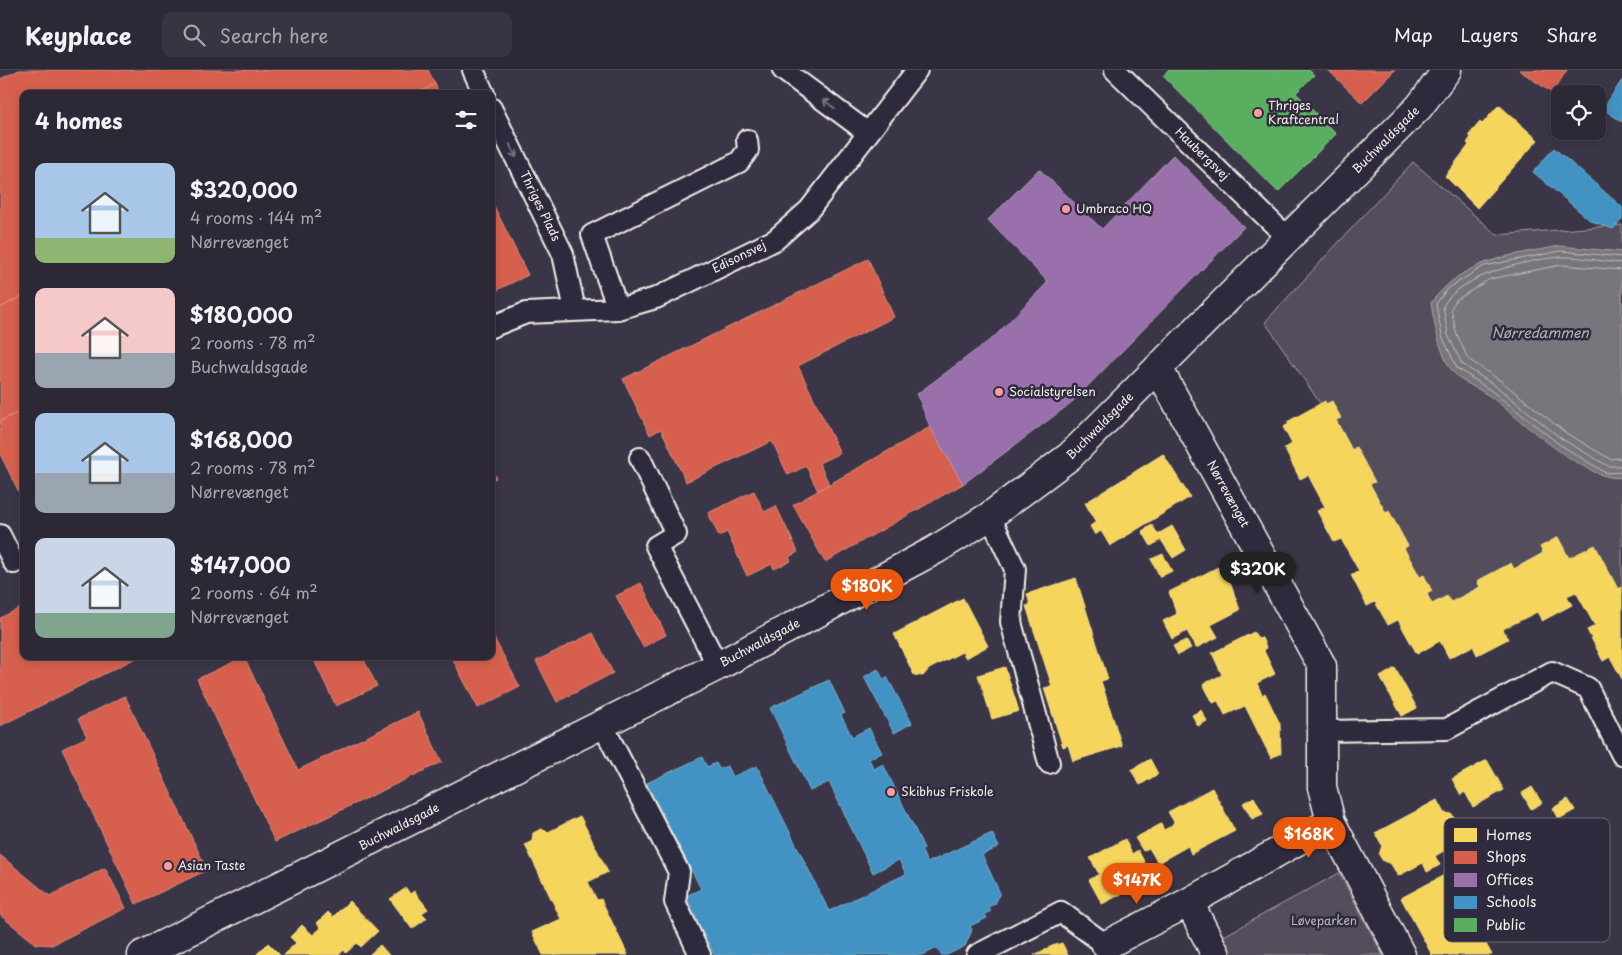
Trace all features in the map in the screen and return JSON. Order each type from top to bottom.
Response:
[{"type":"street","name":"Buchwaldsgade","points":[[142,955],[718,666],[935,550],[990,516],[1070,456],[1419,107],[1447,70]]},
{"type":"street","name":"Nørrevænget","points":[[1158,368],[1322,666],[1322,787],[1330,822],[1401,955]]},
{"type":"street","points":[[1106,945],[1188,902],[1330,822]]},
{"type":"street","points":[[1188,902],[1216,955]]},
{"type":"lane","points":[[472,70],[482,90]]},
{"type":"lane","points":[[783,70],[868,133]]},
{"type":"lane","name":"Edisonsvej","points":[[495,325],[526,313],[618,310],[656,298],[775,240],[809,210],[917,70]]},
{"type":"lane","name":"Haubergsvej","points":[[1115,70],[1288,238]]},
{"type":"lane","name":"Thriges Plads","points":[[495,116],[563,254],[575,310]]},
{"type":"lane","points":[[618,310],[592,235],[740,162],[748,150],[748,140]]},
{"type":"lane","points":[[640,458],[676,534],[656,546],[718,666]]},
{"type":"lane","points":[[990,516],[1015,569],[1010,622],[1049,763]]},
{"type":"lane","points":[[0,535],[12,564]]},
{"type":"lane","points":[[1323,731],[1448,729],[1552,672],[1588,688],[1622,755]]},
{"type":"lane","points":[[602,724],[679,872],[675,902],[700,955]]},
{"type":"lane","points":[[976,955],[1062,912],[1106,945]]},
{"type":"green space","points":[[1413,162],[1497,235],[1622,225],[1622,594],[1619,596],[1595,550],[1433,616],[1324,409],[1265,322]]},
{"type":"green space","name":"Løveparken","points":[[1339,873],[1383,955],[1232,955],[1222,937]]},
{"type":"water","name":"Nørredammen","points":[[1560,246],[1622,252],[1622,477],[1608,477],[1592,471],[1573,460],[1554,448],[1491,397],[1461,379],[1448,365],[1438,339],[1431,303],[1444,288],[1458,277],[1489,261]]},
{"type":"building: Homes","points":[[1499,105],[1538,140],[1477,208],[1445,176],[1469,145],[1467,143],[1471,137],[1469,135]]},
{"type":"building: Homes","points":[[1325,401],[1326,404],[1332,401],[1341,418],[1336,420],[1352,450],[1356,447],[1375,482],[1370,484],[1386,513],[1389,511],[1408,546],[1404,548],[1420,577],[1424,575],[1432,591],[1427,594],[1432,604],[1447,596],[1451,602],[1480,587],[1477,581],[1511,563],[1514,569],[1543,553],[1540,547],[1558,537],[1569,558],[1595,545],[1618,589],[1622,587],[1622,679],[1610,657],[1603,661],[1587,630],[1595,626],[1576,592],[1567,596],[1572,605],[1542,621],[1537,612],[1503,629],[1508,639],[1477,655],[1473,646],[1449,658],[1440,641],[1417,654],[1398,620],[1388,625],[1375,602],[1367,606],[1351,575],[1359,571],[1341,539],[1334,542],[1317,511],[1325,507],[1308,475],[1300,479],[1284,448],[1292,444],[1283,427],[1289,424],[1287,422]]},
{"type":"building: Homes","points":[[1163,454],[1190,497],[1110,546],[1101,531],[1095,535],[1090,526],[1096,522],[1085,503]]},
{"type":"building: Homes","points":[[1152,525],[1158,534],[1172,526],[1186,550],[1173,558],[1161,540],[1151,546],[1142,531]]},
{"type":"building: Homes","points":[[1163,554],[1172,571],[1160,577],[1151,559]]},
{"type":"building: Homes","points":[[1218,567],[1227,574],[1240,610],[1211,625],[1218,637],[1196,648],[1187,631],[1172,639],[1163,621],[1177,614],[1169,592]]},
{"type":"building: Homes","points":[[1076,578],[1108,679],[1101,681],[1122,746],[1073,761],[1068,745],[1063,747],[1044,688],[1052,686],[1026,606],[1030,605],[1027,594]]},
{"type":"building: Homes","points":[[963,598],[988,646],[966,658],[962,652],[929,669],[923,676],[914,675],[894,634]]},
{"type":"building: Homes","points":[[1254,632],[1257,637],[1262,638],[1266,647],[1264,651],[1275,674],[1257,683],[1262,695],[1265,693],[1280,724],[1281,753],[1271,758],[1245,706],[1225,715],[1218,701],[1213,703],[1203,684],[1222,675],[1212,653]]},
{"type":"building: Homes","points":[[1186,640],[1191,648],[1178,655],[1173,646]]},
{"type":"building: Homes","points":[[1005,667],[1019,711],[992,719],[978,675]]},
{"type":"building: Homes","points":[[1395,668],[1417,708],[1402,716],[1380,677]]},
{"type":"building: Homes","points":[[1201,710],[1207,721],[1198,726],[1192,715]]},
{"type":"building: Homes","points":[[1150,759],[1158,774],[1140,785],[1131,770]]},
{"type":"building: Homes","points":[[1487,760],[1504,790],[1473,807],[1465,792],[1461,795],[1452,779]]},
{"type":"building: Homes","points":[[1532,787],[1542,803],[1531,809],[1522,793]]},
{"type":"building: Homes","points":[[1212,788],[1235,831],[1191,854],[1188,846],[1158,863],[1149,848],[1143,851],[1135,838],[1161,824],[1164,830],[1171,826],[1174,822],[1168,812]]},
{"type":"building: Homes","points":[[1254,797],[1263,814],[1252,819],[1243,803]]},
{"type":"building: Homes","points":[[1568,799],[1575,810],[1558,818],[1553,808]]},
{"type":"building: Homes","points":[[1437,800],[1444,813],[1452,814],[1454,818],[1444,818],[1444,851],[1435,856],[1440,865],[1427,872],[1423,863],[1398,876],[1391,864],[1383,861],[1379,855],[1382,845],[1375,833]]},
{"type":"building: Homes","points":[[580,816],[608,872],[588,882],[597,900],[601,899],[628,955],[543,955],[532,932],[561,919],[525,845],[532,841],[533,833],[541,829],[548,832]]},
{"type":"building: Homes","points":[[1125,839],[1132,854],[1138,850],[1146,865],[1140,868],[1147,881],[1102,904],[1089,880],[1099,874],[1090,858]]},
{"type":"building: Homes","points":[[1444,875],[1444,942],[1485,942],[1492,955],[1432,955],[1401,898]]},
{"type":"building: Homes","points":[[406,888],[410,894],[414,891],[428,909],[422,913],[427,918],[412,929],[390,899]]},
{"type":"building: Homes","points":[[349,901],[378,931],[361,947],[357,943],[346,953],[344,950],[338,955],[283,955],[296,943],[290,937],[302,925],[313,935],[321,928],[317,923],[328,912],[333,917]]},
{"type":"building: Homes","points":[[268,943],[280,955],[256,955]]},
{"type":"building: Homes","points":[[1062,943],[1068,955],[1034,955],[1052,946]]},
{"type":"building: Homes","points":[[380,945],[389,955],[369,955]]},
{"type":"building: Shops","points":[[19,70],[428,70],[435,84],[424,90],[20,90],[20,297],[0,308],[0,79]]},
{"type":"building: Shops","points":[[1328,70],[1395,70],[1362,103]]},
{"type":"building: Shops","points":[[1519,70],[1567,70],[1557,85],[1551,85],[1551,92]]},
{"type":"building: Shops","points":[[435,84],[438,90],[424,90]]},
{"type":"building: Shops","points":[[495,208],[528,275],[495,291]]},
{"type":"building: Shops","points":[[868,259],[894,317],[798,366],[840,453],[819,463],[829,484],[818,491],[806,466],[788,475],[772,441],[686,482],[661,429],[650,435],[623,379]]},
{"type":"building: Shops","points":[[20,297],[20,412],[0,421],[0,308]]},
{"type":"building: Shops","points":[[20,412],[20,494],[0,454],[0,421]]},
{"type":"building: Shops","points":[[930,427],[963,484],[825,562],[793,505]]},
{"type":"building: Shops","points":[[754,491],[764,512],[776,506],[798,552],[789,557],[791,561],[774,569],[772,564],[747,576],[727,532],[719,536],[708,513]]},
{"type":"building: Shops","points":[[641,583],[666,635],[643,647],[616,596]]},
{"type":"building: Shops","points":[[20,608],[20,660],[132,660],[0,726],[0,618]]},
{"type":"building: Shops","points":[[593,633],[613,673],[557,702],[536,661]]},
{"type":"building: Shops","points":[[495,640],[520,687],[478,708],[453,660],[495,660]]},
{"type":"building: Shops","points":[[238,660],[245,660],[298,770],[418,712],[442,762],[275,842],[197,679]]},
{"type":"building: Shops","points":[[314,660],[364,660],[377,686],[336,706]]},
{"type":"building: Shops","points":[[125,696],[207,870],[136,904],[62,749],[87,737],[78,719]]},
{"type":"building: Shops","points":[[0,855],[50,896],[105,868],[126,908],[52,945],[36,944],[0,915]]},
{"type":"building: Offices","points":[[1173,155],[1244,227],[1070,404],[963,484],[930,427],[917,394],[994,337],[1048,282],[988,220],[1039,169],[1102,229]]},
{"type":"building: Schools","points":[[1622,80],[1622,122],[1606,111],[1606,104]]},
{"type":"building: Schools","points":[[1554,148],[1622,207],[1622,219],[1613,229],[1591,221],[1533,172]]},
{"type":"building: Schools","points":[[878,669],[883,679],[887,677],[912,723],[894,733],[864,677]]},
{"type":"building: Schools","points":[[829,680],[845,713],[841,715],[852,737],[869,728],[882,753],[869,759],[874,769],[883,764],[924,848],[921,849],[927,863],[992,833],[999,847],[982,855],[1000,893],[995,904],[988,907],[991,911],[985,914],[987,918],[970,926],[972,930],[965,946],[947,955],[941,955],[937,948],[923,955],[714,955],[686,896],[701,889],[647,783],[702,757],[707,767],[716,763],[719,769],[727,766],[732,777],[757,766],[829,911],[906,874],[899,860],[873,873],[829,782],[810,791],[770,708]]},
{"type":"building: Public","name":"Thriges Kraftcentral","points":[[1168,70],[1309,70],[1314,75],[1296,93],[1336,134],[1278,192],[1163,76]]},
{"type":"place","name":"Thriges Kraftcentral","points":[[1258,113]]},
{"type":"place","name":"Umbraco HQ","points":[[1066,209]]},
{"type":"place","name":"Socialstyrelsen","points":[[999,392]]},
{"type":"place","name":"Skibhus Friskole","points":[[891,792]]},
{"type":"place","name":"Asian Taste","points":[[168,866]]}]
